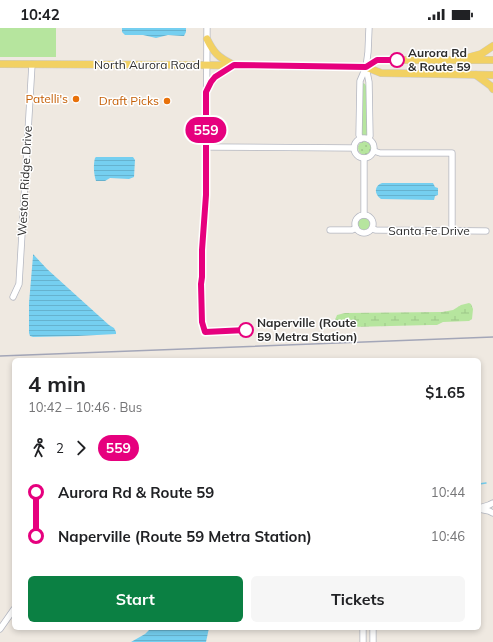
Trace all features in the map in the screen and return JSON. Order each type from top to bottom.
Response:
[{"type":"main road","points":[[207,39],[215,53],[234,65]]},
{"type":"main road","points":[[461,60],[480,54],[493,46]]},
{"type":"main road","name":"North Aurora Road","points":[[366,67],[377,60],[493,60]]},
{"type":"main road","name":"North Aurora Road","points":[[0,64],[366,67],[382,73],[493,75]]},
{"type":"main road","points":[[206,92],[215,77],[234,65]]},
{"type":"main road","points":[[476,74],[493,89]]},
{"type":"street","points":[[202,277],[202,250],[206,195],[207,28]]},
{"type":"street","points":[[361,139],[359,135],[360,82],[366,67],[369,28]]},
{"type":"street","name":"Weston Ridge Drive","points":[[13,297],[20,284],[32,64]]},
{"type":"street","points":[[366,67],[369,84],[370,136],[368,139]]},
{"type":"street","points":[[361,139],[368,139],[374,145],[374,151],[370,156],[364,158],[358,156],[354,148],[356,142],[361,139]]},
{"type":"street","points":[[206,147],[354,148]]},
{"type":"street","points":[[374,151],[380,153],[452,153],[452,231]]},
{"type":"street","points":[[364,158],[364,215]]},
{"type":"street","points":[[361,215],[364,215],[368,215],[372,220],[373,226],[372,229],[365,233],[359,232],[355,225],[356,219],[361,215]]},
{"type":"street","points":[[330,230],[352,230],[356,228]]},
{"type":"street","name":"Santa Fe Drive","points":[[372,229],[486,231]]},
{"type":"street","points":[[481,507],[493,503]]},
{"type":"street","points":[[481,509],[493,513]]},
{"type":"street","points":[[0,629],[12,612]]},
{"type":"street","points":[[363,630],[363,642]]},
{"type":"street","points":[[373,630],[373,642]]},
{"type":"green space","points":[[0,28],[56,28],[56,57],[0,57]]},
{"type":"green space","points":[[363,83],[366,86],[367,135],[361,136]]},
{"type":"green space","points":[[362,141],[368,141],[372,145],[372,151],[368,155],[362,155],[358,151],[358,145]]},
{"type":"green space","points":[[362,218],[366,218],[370,224],[366,230],[362,230],[358,226],[358,222]]},
{"type":"green space","points":[[469,303],[473,309],[472,319],[469,321],[443,322],[437,325],[344,327],[337,325],[335,320],[337,315],[345,313],[442,312],[453,310],[461,305]]},
{"type":"water","points":[[122,28],[186,28],[186,32],[184,36],[168,35],[156,38],[143,35],[125,35],[122,32]]},
{"type":"water","points":[[96,157],[133,157],[135,160],[134,177],[129,179],[110,178],[105,181],[96,181],[94,161]]},
{"type":"water","points":[[382,183],[433,183],[435,187],[438,188],[438,195],[435,196],[434,200],[381,199],[376,193],[376,188]]},
{"type":"water","points":[[33,254],[47,269],[114,328],[116,334],[30,336],[29,303]]},
{"type":"water","points":[[149,630],[209,630],[206,642],[131,642]]},
{"type":"waterway","points":[[481,484],[486,483]]},
{"type":"railway","points":[[0,356],[493,337]]},
{"type":"bus line","name":"559","points":[[246,330],[205,332],[202,322],[202,250],[206,195],[206,92],[211,82],[215,77],[234,65],[366,67],[377,60],[397,60]]},
{"type":"place","name":"Aurora Rd & Route 59","points":[[397,60]]},
{"type":"place","name":"Patelli's","points":[[76,99]]},
{"type":"place","name":"Draft Picks","points":[[167,101]]},
{"type":"place","name":"Naperville (Route 59 Metra Station)","points":[[246,330]]}]
